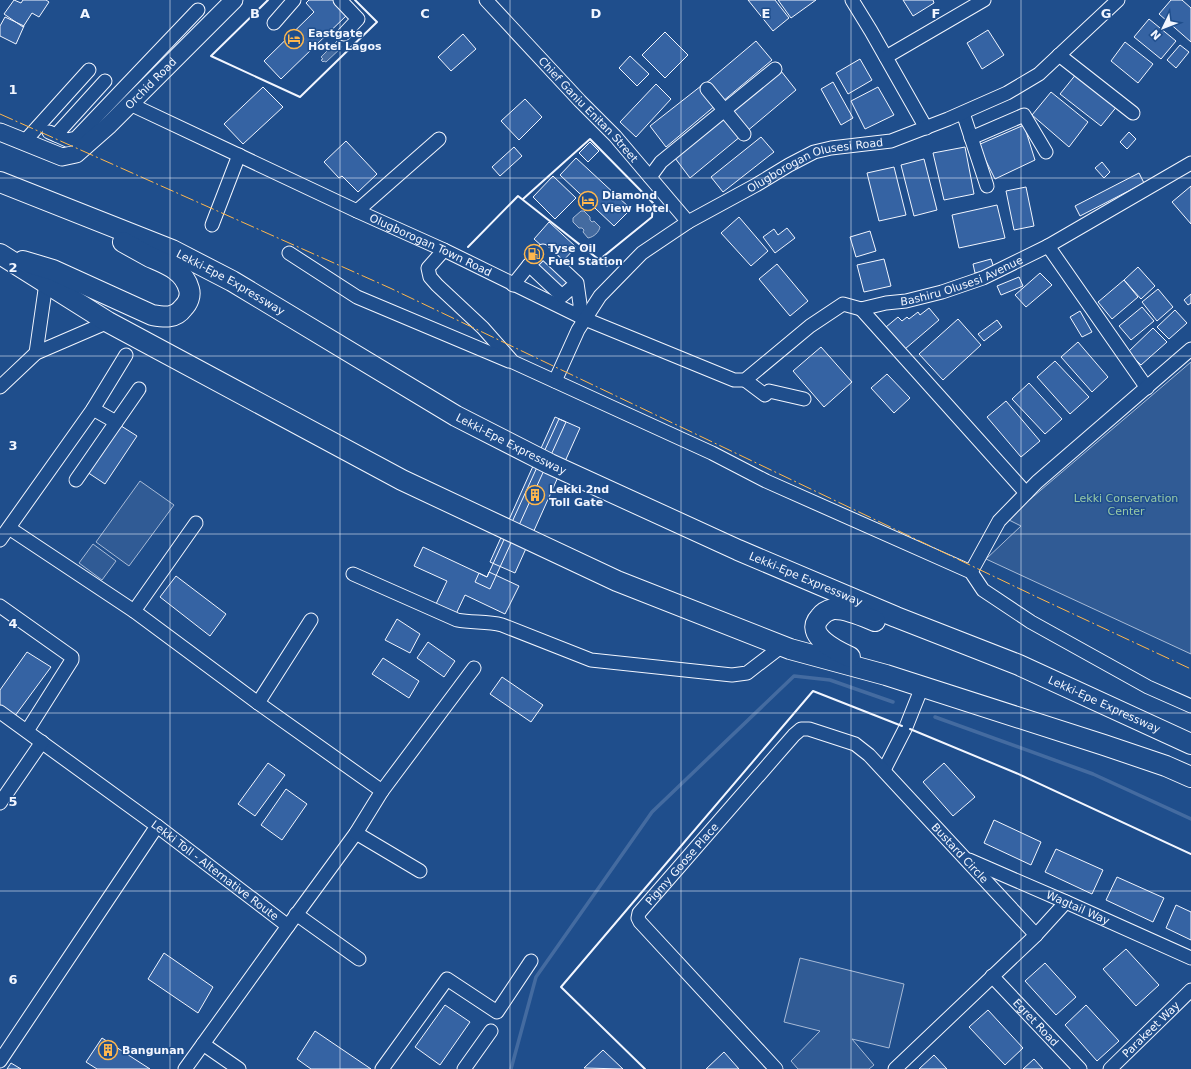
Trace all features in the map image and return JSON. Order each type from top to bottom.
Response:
[{"type":"highway","name":"Lekki-Epe Expressway","points":[[0,182],[172,250],[232,281],[456,416],[550,464],[738,550],[896,617],[1019,665],[1191,744]]},
{"type":"highway","points":[[0,254],[53,270],[152,314],[162,317],[172,317],[181,312],[188,303],[190,292],[187,280],[179,272],[50,202]]},
{"type":"highway","points":[[0,254],[108,322],[402,480],[617,581],[782,646],[886,675],[1104,745],[1191,776]]},
{"type":"highway","points":[[886,675],[825,643],[818,635],[816,627],[817,619],[822,614],[833,609],[847,611],[909,633],[935,632]]},
{"type":"main road","name":"Orchid Road","points":[[24,142],[62,157],[76,154],[109,125],[234,0]]},
{"type":"main road","points":[[0,132],[24,142]]},
{"type":"street","points":[[274,22],[294,0]]},
{"type":"street","points":[[340,0],[358,20],[344,34]]},
{"type":"street","name":"Chief Ganiu Enitan Street","points":[[486,0],[580,101],[615,136],[688,222]]},
{"type":"street","points":[[852,0],[926,128]]},
{"type":"street","points":[[886,57],[984,0]]},
{"type":"street","name":"Olugborogan Olusesi Road","points":[[555,381],[578,330],[581,313],[600,296],[642,253],[688,222],[724,204],[789,165],[814,152],[831,148],[891,141],[926,128],[1007,93],[1039,74],[1118,0]]},
{"type":"street","points":[[38,128],[67,140],[76,138],[198,10]]},
{"type":"street","points":[[1059,55],[1133,113]]},
{"type":"street","points":[[650,177],[661,162],[774,69]]},
{"type":"street","points":[[24,142],[89,70]]},
{"type":"street","points":[[56,135],[105,81]]},
{"type":"street","points":[[707,89],[744,134]]},
{"type":"street","name":"Olugborogan Town Road","points":[[130,104],[357,211],[444,250],[513,285],[739,380],[765,394],[769,391],[804,399]]},
{"type":"street","points":[[962,113],[988,186]]},
{"type":"street","points":[[971,138],[1024,115],[1046,152]]},
{"type":"street","points":[[357,211],[439,139]]},
{"type":"street","points":[[212,226],[239,155]]},
{"type":"street","name":"Bashiru Olusesi Avenue","points":[[739,380],[810,326],[843,304],[861,309],[942,292],[983,278],[1048,246],[1191,163]]},
{"type":"street","points":[[1048,246],[1147,388]]},
{"type":"street","points":[[444,250],[428,268],[430,277],[437,286],[483,328],[513,362]]},
{"type":"street","points":[[513,285],[529,265],[543,251],[577,283],[581,313]]},
{"type":"street","points":[[289,253],[357,297],[513,362],[712,454],[766,481],[971,572],[982,590],[1031,622],[1148,687],[1191,706]]},
{"type":"street","points":[[529,265],[581,313]]},
{"type":"street","points":[[557,265],[559,293]]},
{"type":"street","points":[[545,280],[557,265]]},
{"type":"street","points":[[36,353],[46,283]]},
{"type":"street","points":[[559,293],[577,283]]},
{"type":"street","points":[[861,309],[1026,493]]},
{"type":"street","points":[[0,387],[36,353],[108,322]]},
{"type":"street","points":[[971,572],[999,520],[1037,482],[1191,349]]},
{"type":"street","points":[[0,540],[60,453],[93,409],[126,355]]},
{"type":"street","points":[[76,480],[139,389]]},
{"type":"street","points":[[93,409],[116,422]]},
{"type":"street","points":[[134,611],[196,523]]},
{"type":"street","points":[[9,528],[134,611],[258,703],[382,791]]},
{"type":"street","points":[[353,574],[458,620],[468,622],[491,622],[502,625],[591,660],[732,675],[747,673],[782,646]]},
{"type":"street","points":[[0,606],[72,657],[72,660],[26,731]]},
{"type":"street","points":[[258,703],[311,620]]},
{"type":"street","points":[[288,926],[356,832],[382,791],[474,668]]},
{"type":"street","points":[[884,770],[906,727],[922,687]]},
{"type":"street","name":"Lekki Toll - Alternative Route","points":[[0,712],[157,826],[288,926],[185,1069]]},
{"type":"street","name":"Pigmy Goose Place","points":[[776,1069],[640,922],[638,918],[640,913],[794,735],[801,730],[809,729],[855,744],[884,770]]},
{"type":"street","points":[[0,803],[42,742]]},
{"type":"street","name":"Bustard Circle","points":[[884,770],[1036,935]]},
{"type":"street","points":[[0,1061],[157,826]]},
{"type":"street","points":[[356,832],[420,870]]},
{"type":"street","name":"Wagtail Way","points":[[965,858],[1191,958]]},
{"type":"street","points":[[895,1069],[1036,935],[1066,902]]},
{"type":"street","points":[[296,914],[360,959]]},
{"type":"street","points":[[382,1069],[447,979],[497,1012],[531,961]]},
{"type":"street","name":"Egret Road","points":[[992,976],[1080,1069]]},
{"type":"street","name":"Parakeet Way","points":[[1110,1069],[1191,990]]},
{"type":"street","points":[[464,1069],[491,1031]]},
{"type":"street","points":[[203,1044],[239,1069]]},
{"type":"shaded area","points":[[337,41],[342,47],[326,62],[323,62],[321,57]]},
{"type":"shaded area","points":[[581,211],[584,211],[590,217],[592,222],[594,221],[600,227],[599,231],[592,237],[588,238],[583,232],[584,230],[579,228],[573,222],[573,218]]},
{"type":"shaded area","name":"Lekki Conservation Center","points":[[1191,362],[1191,654],[986,559],[1021,526],[1007,519]]},
{"type":"shaded area","points":[[140,481],[174,505],[129,566],[96,542]]},
{"type":"shaded area","points":[[93,544],[116,561],[102,580],[79,563]]},
{"type":"shaded area","points":[[800,958],[904,984],[889,1048],[852,1039],[874,1065],[869,1069],[798,1069],[791,1061],[820,1031],[784,1022]]},
{"type":"building","points":[[14,0],[21,3],[23,0],[46,0],[49,2],[39,17],[32,13],[23,27],[4,14]]},
{"type":"building","points":[[309,0],[335,0],[348,14],[281,79],[264,61],[314,12],[306,3]]},
{"type":"building","points":[[748,0],[775,0],[789,18],[773,31]]},
{"type":"building","points":[[778,0],[816,0],[791,18]]},
{"type":"building","points":[[903,0],[933,0],[934,3],[913,16]]},
{"type":"building","points":[[1171,0],[1182,0],[1191,8],[1191,42],[1159,14]]},
{"type":"building","points":[[5,17],[24,26],[16,44],[0,36],[0,26]]},
{"type":"building","points":[[1149,19],[1176,41],[1161,59],[1134,37]]},
{"type":"building","points":[[988,30],[1004,55],[982,69],[967,43]]},
{"type":"building","points":[[665,32],[688,55],[665,78],[642,55]]},
{"type":"building","points":[[463,34],[476,49],[451,71],[438,57]]},
{"type":"building","points":[[756,41],[772,60],[722,102],[705,84]]},
{"type":"building","points":[[1125,42],[1153,64],[1138,83],[1111,61]]},
{"type":"building","points":[[1180,45],[1189,52],[1176,68],[1167,60]]},
{"type":"building","points":[[630,56],[649,74],[637,86],[619,68]]},
{"type":"building","points":[[860,59],[872,80],[848,94],[836,73]]},
{"type":"building","points":[[781,71],[796,90],[746,132],[730,112]]},
{"type":"building","points":[[1077,73],[1118,105],[1101,126],[1060,94]]},
{"type":"building","points":[[833,82],[853,118],[841,125],[821,89]]},
{"type":"building","points":[[656,84],[671,99],[636,137],[620,122]]},
{"type":"building","points":[[701,86],[716,105],[666,147],[650,126]]},
{"type":"building","points":[[263,87],[283,107],[243,144],[224,124]]},
{"type":"building","points":[[878,87],[894,115],[865,129],[851,101]]},
{"type":"building","points":[[1051,92],[1088,122],[1069,147],[1032,115]]},
{"type":"building","points":[[525,99],[542,117],[519,140],[501,121]]},
{"type":"building","points":[[725,117],[741,136],[690,178],[675,158]]},
{"type":"building","points":[[1024,125],[1035,160],[995,179],[978,145]]},
{"type":"building","points":[[1129,132],[1136,139],[1127,149],[1120,142]]},
{"type":"building","points":[[761,137],[774,152],[723,192],[711,177]]},
{"type":"building","points":[[346,141],[377,174],[358,192],[342,176],[339,178],[324,162]]},
{"type":"building","points":[[590,142],[599,151],[588,162],[579,153]]},
{"type":"building","points":[[514,147],[522,156],[500,176],[492,167]]},
{"type":"building","points":[[965,147],[974,194],[944,200],[933,153]]},
{"type":"building","points":[[576,158],[631,209],[614,226],[560,175]]},
{"type":"building","points":[[924,159],[937,210],[914,216],[901,165]]},
{"type":"building","points":[[1102,162],[1110,172],[1104,178],[1095,168]]},
{"type":"building","points":[[894,167],[906,215],[879,221],[867,173]]},
{"type":"building","points":[[1139,173],[1144,183],[1080,216],[1075,206]]},
{"type":"building","points":[[553,176],[576,198],[555,219],[533,197]]},
{"type":"building","points":[[1191,186],[1191,224],[1172,202]]},
{"type":"building","points":[[1026,187],[1034,226],[1014,230],[1006,191]]},
{"type":"building","points":[[997,205],[1005,238],[959,248],[952,215]]},
{"type":"building","points":[[739,217],[768,251],[751,266],[721,233]]},
{"type":"building","points":[[549,222],[576,247],[561,263],[534,239]]},
{"type":"building","points":[[787,228],[795,238],[775,253],[763,237],[774,229],[778,235]]},
{"type":"building","points":[[870,231],[876,251],[856,257],[850,237]]},
{"type":"building","points":[[544,259],[567,282],[559,290],[536,267]]},
{"type":"building","points":[[884,259],[891,286],[864,292],[857,265]]},
{"type":"building","points":[[991,259],[994,268],[975,273],[973,264]]},
{"type":"building","points":[[777,264],[808,301],[790,316],[759,279]]},
{"type":"building","points":[[1138,267],[1155,286],[1141,299],[1124,280]]},
{"type":"building","points":[[1040,273],[1052,285],[1026,307],[1015,295]]},
{"type":"building","points":[[1019,277],[1023,286],[1001,295],[997,286]]},
{"type":"building","points":[[1124,280],[1138,297],[1112,319],[1098,302]]},
{"type":"building","points":[[1158,289],[1173,307],[1157,321],[1142,302]]},
{"type":"building","points":[[1191,294],[1191,303],[1188,305],[1184,300]]},
{"type":"building","points":[[1142,307],[1154,321],[1131,340],[1119,326]]},
{"type":"building","points":[[929,308],[939,320],[905,349],[886,327],[898,317],[902,321],[907,317],[909,319],[918,312],[920,315]]},
{"type":"building","points":[[1175,310],[1187,323],[1169,339],[1157,327]]},
{"type":"building","points":[[1080,311],[1092,332],[1082,337],[1070,317]]},
{"type":"building","points":[[958,319],[981,345],[943,380],[919,354]]},
{"type":"building","points":[[997,320],[1002,327],[984,341],[978,334]]},
{"type":"building","points":[[1153,328],[1167,342],[1141,365],[1128,352]]},
{"type":"building","points":[[1078,342],[1108,377],[1092,392],[1061,357]]},
{"type":"building","points":[[821,347],[852,382],[824,407],[793,371]]},
{"type":"building","points":[[1055,361],[1089,397],[1070,414],[1037,377]]},
{"type":"building","points":[[887,374],[910,398],[894,413],[871,388]]},
{"type":"building","points":[[1029,383],[1062,419],[1045,434],[1012,399]]},
{"type":"building","points":[[1006,401],[1040,441],[1021,457],[987,417]]},
{"type":"building","name":"Lekki 2nd Toll Gate","points":[[555,417],[580,428],[515,573],[490,562]]},
{"type":"building","points":[[559,419],[566,422],[490,589],[475,582],[479,573],[487,577]]},
{"type":"building","points":[[118,424],[137,436],[105,484],[87,472]]},
{"type":"building","points":[[423,547],[487,577],[489,572],[519,586],[505,614],[465,595],[456,614],[436,604],[447,581],[414,566]]},
{"type":"building","points":[[176,576],[226,614],[210,636],[160,597]]},
{"type":"building","points":[[397,619],[420,634],[410,653],[385,640]]},
{"type":"building","points":[[428,642],[455,661],[444,677],[417,658]]},
{"type":"building","points":[[27,652],[51,667],[9,724],[0,718],[0,690]]},
{"type":"building","points":[[383,658],[419,681],[409,698],[372,674]]},
{"type":"building","points":[[502,677],[543,705],[531,722],[490,694]]},
{"type":"building","points":[[268,763],[285,775],[255,816],[238,804]]},
{"type":"building","points":[[944,763],[975,797],[953,816],[923,782]]},
{"type":"building","points":[[286,789],[307,804],[282,840],[261,825]]},
{"type":"building","points":[[994,820],[1041,842],[1031,865],[984,843]]},
{"type":"building","points":[[1056,849],[1103,870],[1092,894],[1045,872]]},
{"type":"building","points":[[1117,877],[1164,898],[1153,922],[1106,900]]},
{"type":"building","points":[[1176,905],[1191,912],[1191,940],[1166,928]]},
{"type":"building","points":[[1126,949],[1159,985],[1136,1006],[1103,969]]},
{"type":"building","points":[[164,953],[213,987],[198,1013],[148,979]]},
{"type":"building","points":[[1045,963],[1076,997],[1056,1015],[1025,981]]},
{"type":"building","points":[[445,1005],[470,1022],[440,1065],[415,1047]]},
{"type":"building","points":[[1086,1005],[1119,1041],[1097,1061],[1065,1025]]},
{"type":"building","points":[[988,1010],[1023,1048],[1005,1065],[969,1027]]},
{"type":"building","points":[[315,1031],[371,1069],[311,1069],[297,1059]]},
{"type":"building","name":"Bangunan","points":[[102,1038],[150,1069],[97,1069],[86,1062]]},
{"type":"building","points":[[603,1050],[623,1069],[584,1068]]},
{"type":"building","points":[[724,1052],[739,1069],[706,1069]]},
{"type":"building","points":[[934,1055],[947,1069],[919,1069]]},
{"type":"building","points":[[1034,1059],[1043,1069],[1023,1069]]},
{"type":"building","points":[[11,1063],[21,1069],[7,1069]]},
{"type":"waterway","points":[[511,1069],[536,977],[652,812],[794,676],[830,680],[893,702]]},
{"type":"waterway","points":[[935,717],[1093,774],[1191,819]]},
{"type":"wall","points":[[268,0],[211,56],[300,97],[377,22],[355,0]]},
{"type":"wall","points":[[523,199],[590,139],[653,203],[652,217],[599,260]]},
{"type":"wall","points":[[468,247],[518,196],[607,266]]},
{"type":"wall","points":[[645,1069],[561,987],[813,691],[902,726]]},
{"type":"wall","points":[[910,729],[1016,773],[1191,854]]},
{"type":"power","points":[[0,114],[390,288],[1191,669]]},
{"type":"place","name":"Eastgate Hotel Lagos","points":[[294,39]]},
{"type":"place","name":"Diamond View Hotel","points":[[588,201]]},
{"type":"place","name":"Tyse Oil Fuel Station","points":[[534,254]]},
{"type":"place","name":"Lekki 2nd Toll Gate","points":[[535,495]]},
{"type":"place","name":"Bangunan","points":[[108,1050]]}]
